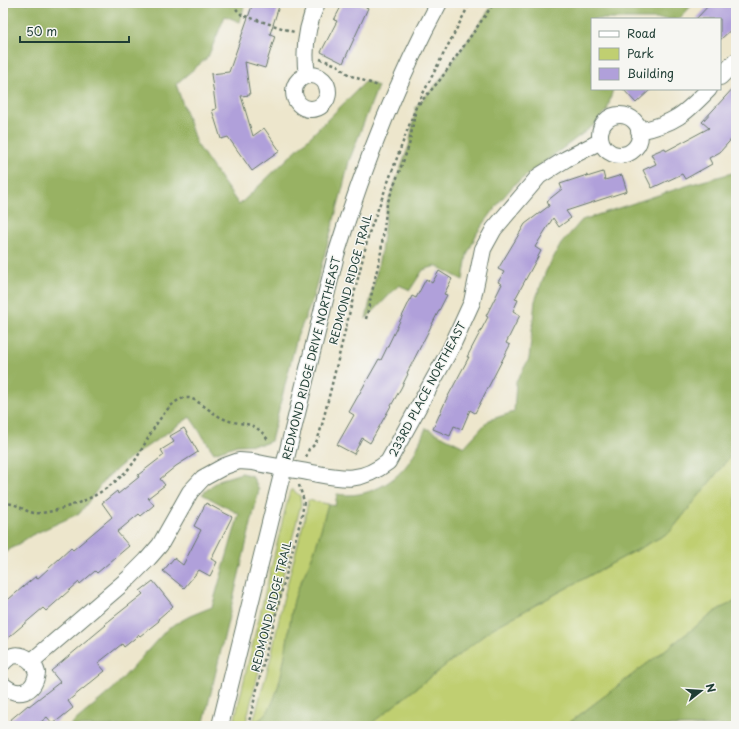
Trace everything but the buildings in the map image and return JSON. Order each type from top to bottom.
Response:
[{"type":"street","points":[[307,75],[305,43],[308,28],[317,3]]},
{"type":"street","name":"REDMOND RIDGE DRIVE NORTHEAST","points":[[220,726],[329,283],[356,188],[393,95],[416,44],[438,3]]},
{"type":"street","points":[[721,76],[736,61]]},
{"type":"street","points":[[640,131],[671,122],[683,115],[708,90]]},
{"type":"street","points":[[615,116],[629,118],[634,121],[640,131],[638,144],[628,154],[622,155],[609,152],[601,141],[602,128],[605,123],[615,116]]},
{"type":"street","name":"233RD PLACE NORTHEAST","points":[[32,661],[129,578],[147,560],[160,545],[190,492],[203,478],[224,466],[239,461],[253,462],[284,469],[349,478],[363,477],[378,470],[388,462],[451,348],[472,302],[483,249],[494,229],[539,176],[578,152],[601,141]]},
{"type":"street","points":[[3,663],[15,655],[27,657],[32,661],[37,673],[36,679],[29,689],[16,693],[10,691],[3,685]]},
{"type":"path","points":[[234,3],[237,10],[242,15],[296,33]]},
{"type":"path","name":"REDMOND RIDGE TRAIL","points":[[307,455],[309,449],[314,446],[317,441],[322,425],[369,233],[416,107],[470,3]]},
{"type":"path","name":"REDMOND RIDGE TRAIL","points":[[366,319],[381,252],[387,204],[409,146],[416,107],[440,80],[494,3]]},
{"type":"path","points":[[321,59],[338,65],[349,75],[378,86]]},
{"type":"path","points":[[3,504],[10,502],[33,513],[46,513],[91,498],[110,486],[134,463],[161,417],[173,404],[185,398],[191,398],[212,414],[227,421],[250,424],[257,427],[269,441]]},
{"type":"path","name":"REDMOND RIDGE TRAIL","points":[[248,726],[302,515],[304,500],[301,489]]},
{"type":"green space","points":[[3,3],[245,3],[240,22],[225,16],[208,57],[176,84],[196,143],[239,205],[366,81],[378,86],[349,161],[311,304],[297,337],[271,441],[263,444],[237,445],[214,453],[190,417],[126,461],[105,479],[80,513],[32,535],[3,554]]},
{"type":"green space","points":[[494,3],[694,3],[680,18],[591,18],[591,90],[613,90],[607,111],[594,125],[514,185],[501,200],[477,233],[467,255],[463,280],[436,266],[423,270],[410,290],[399,285],[366,319],[381,252],[387,204],[409,146],[416,107],[440,80]]},
{"type":"green space","points":[[736,172],[736,449],[670,532],[493,628],[368,726],[256,726],[256,721],[265,714],[273,702],[279,685],[295,597],[314,552],[328,504],[335,506],[337,494],[359,494],[389,482],[405,468],[417,448],[426,428],[464,447],[489,420],[514,412],[516,382],[529,359],[535,301],[546,271],[561,244],[582,220],[692,184]]},
{"type":"green space","points":[[736,449],[736,601],[719,609],[565,726],[368,726],[493,628],[670,532]]},
{"type":"green space","points":[[242,473],[252,476],[259,490],[203,726],[69,726],[113,689],[168,628],[190,616],[212,607],[239,514],[202,494],[219,480]]},
{"type":"green space","points":[[292,489],[300,496],[301,504],[245,726],[233,726],[288,498]]},
{"type":"green space","points":[[308,500],[328,504],[314,552],[295,597],[279,685],[273,702],[265,714],[256,721],[256,726],[252,726],[271,657],[283,600],[306,513]]},
{"type":"green space","points":[[736,601],[736,726],[565,726],[719,609]]}]
